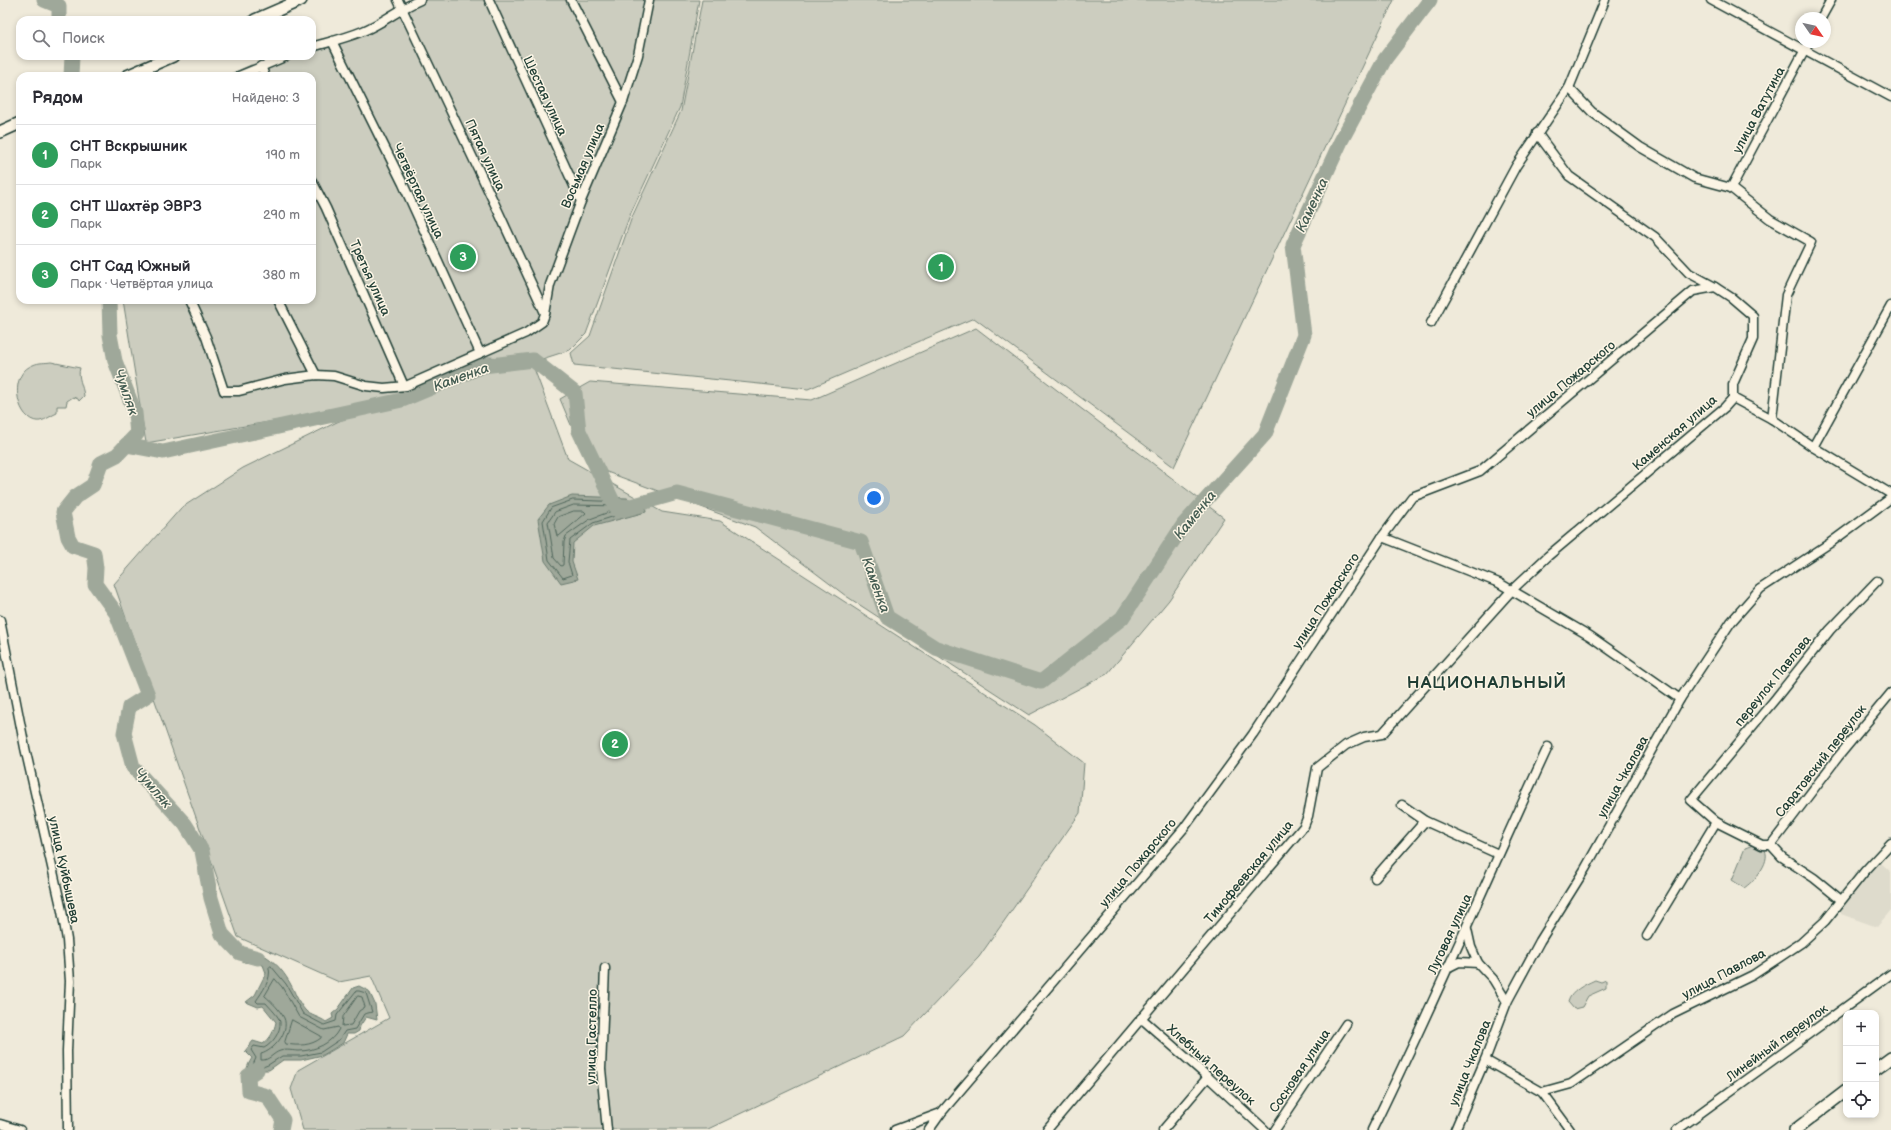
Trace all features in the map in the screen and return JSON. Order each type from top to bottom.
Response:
[{"type":"main road","points":[[264,16],[301,0]]},
{"type":"main road","points":[[137,72],[164,60]]},
{"type":"main road","points":[[0,132],[16,125]]},
{"type":"main road","points":[[1879,1067],[1891,1058]]},
{"type":"main road","points":[[1795,1130],[1843,1093]]},
{"type":"street","name":"Пятая улица","points":[[398,0],[454,116],[545,314]]},
{"type":"street","points":[[316,46],[362,32],[390,18],[401,8],[420,0]]},
{"type":"street","name":"Шестая улица","points":[[489,0],[581,202]]},
{"type":"street","points":[[571,0],[623,102]]},
{"type":"street","name":"Восьмая улица","points":[[191,304],[206,337],[224,391],[239,392],[285,378],[316,374],[334,376],[366,386],[384,388],[404,386],[526,334],[542,322],[545,314],[550,284],[581,202],[623,102],[638,55],[649,0]]},
{"type":"street","points":[[1431,323],[1516,166],[1569,88],[1605,0]]},
{"type":"street","points":[[1711,0],[1891,97]]},
{"type":"street","points":[[1824,12],[1831,0]]},
{"type":"street","name":"Четвёртая улица","points":[[332,41],[402,184],[480,353]]},
{"type":"street","name":"улица Ватутина","points":[[1731,188],[1804,50]]},
{"type":"street","points":[[248,72],[277,60]]},
{"type":"street","points":[[261,66],[263,72]]},
{"type":"street","points":[[1569,88],[1592,112],[1640,147],[1694,178],[1731,188],[1770,219],[1811,242],[1786,295],[1772,418]]},
{"type":"street","points":[[1537,133],[1569,176],[1654,237],[1689,273],[1732,298],[1753,316],[1753,339],[1733,384],[1732,398]]},
{"type":"street","name":"Третья улица","points":[[316,189],[326,208],[404,386]]},
{"type":"street","name":"улица Пожарского","points":[[929,1130],[941,1113],[1184,828],[1253,734],[1382,537],[1412,497],[1480,471],[1693,291],[1715,287]]},
{"type":"street","points":[[280,304],[316,374]]},
{"type":"street","points":[[1813,447],[1891,306]]},
{"type":"street","name":"Каменская улица","points":[[1512,590],[1548,556],[1725,407],[1732,398],[1772,418],[1813,447],[1891,494]]},
{"type":"street","name":"улица Чкалова","points":[[1454,1130],[1485,1060],[1507,1002],[1540,942],[1585,869],[1680,699],[1731,622],[1760,589],[1830,543],[1891,498]]},
{"type":"street","points":[[1382,537],[1499,583],[1512,590],[1590,636],[1680,699]]},
{"type":"street","name":"переулок Павлова","points":[[1716,822],[1691,800],[1776,698],[1830,630],[1877,581]]},
{"type":"street","name":"Тимофеевская улица","points":[[1047,1130],[1304,826],[1308,816],[1317,768],[1346,745],[1364,737],[1382,734],[1512,590]]},
{"type":"street","name":"улица Куйбышева","points":[[0,620],[25,748],[62,911],[66,940],[70,981],[67,1051],[68,1130]]},
{"type":"street","name":"Саратовский переулок","points":[[1771,845],[1838,757],[1891,693]]},
{"type":"street","name":"Луговая улица","points":[[1372,1130],[1467,929],[1498,854],[1548,747]]},
{"type":"street","points":[[1402,805],[1425,821],[1498,854]]},
{"type":"street","points":[[1375,878],[1425,821]]},
{"type":"street","points":[[1647,936],[1716,822],[1762,845],[1771,845],[1782,858],[1814,878],[1842,900]]},
{"type":"street","name":"улица Павлова","points":[[1542,1092],[1571,1084],[1673,1014],[1753,975],[1801,943],[1825,921],[1865,871],[1891,843]]},
{"type":"street","points":[[1467,929],[1471,947],[1478,963],[1493,979],[1507,1002]]},
{"type":"street","points":[[1448,968],[1459,962],[1478,963]]},
{"type":"street","name":"улица Гастелло","points":[[605,968],[601,1069],[607,1130]]},
{"type":"street","name":"Линейный переулок","points":[[1677,1130],[1891,974]]},
{"type":"street","name":"Хлебный переулок","points":[[1141,1018],[1265,1130]]},
{"type":"street","name":"Сосновая улица","points":[[1275,1130],[1346,1024]]},
{"type":"street","points":[[1485,1060],[1542,1092],[1570,1130]]},
{"type":"street","points":[[1163,1130],[1208,1077]]},
{"type":"street","name":"улица Пожарского","points":[[895,1130],[941,1113]]},
{"type":"street","points":[[0,1124],[20,1130]]},
{"type":"shaded area","points":[[413,0],[699,0],[680,107],[630,215],[586,334],[570,350],[539,360],[487,357],[379,403],[146,443],[124,304],[316,304],[316,72],[235,72],[251,65],[257,66],[272,60],[316,60],[316,44],[359,31],[388,16],[387,12]]},
{"type":"shaded area","points":[[702,0],[1394,0],[1174,467],[974,318],[808,389],[574,365],[571,353],[590,336],[632,217],[681,111]]},
{"type":"shaded area","points":[[976,328],[1224,518],[1169,600],[1107,674],[1029,715],[846,596],[755,527],[588,465],[560,399],[590,382],[812,400]]},
{"type":"shaded area","points":[[487,360],[532,363],[568,459],[662,512],[720,521],[1035,725],[1084,763],[1080,813],[979,957],[904,1036],[708,1129],[303,1130],[291,1089],[298,1070],[389,1018],[371,976],[339,982],[238,937],[114,584],[181,508],[243,468],[337,422]]},
{"type":"shaded area","points":[[51,362],[80,368],[80,378],[84,396],[79,401],[73,397],[67,401],[66,406],[57,406],[57,413],[44,420],[32,420],[26,415],[18,398],[20,378],[25,370],[33,365]]},
{"type":"shaded area","points":[[1753,845],[1765,850],[1766,861],[1756,877],[1744,888],[1732,880],[1745,848]]},
{"type":"shaded area","points":[[1880,862],[1891,872],[1891,910],[1877,927],[1841,914],[1840,909]]},
{"type":"shaded area","points":[[1595,980],[1601,982],[1606,980],[1606,988],[1588,996],[1582,1007],[1574,1009],[1568,1002],[1572,995],[1582,986]]},
{"type":"water","points":[[572,496],[627,498],[645,506],[646,512],[594,526],[573,543],[572,562],[578,579],[561,583],[545,561],[538,519],[549,505]]},
{"type":"water","points":[[242,949],[264,955],[276,964],[286,976],[298,1000],[310,1014],[326,1022],[333,1018],[332,1014],[338,1009],[353,988],[359,986],[369,991],[375,1004],[377,1020],[366,1017],[360,1026],[359,1031],[354,1034],[347,1034],[343,1043],[323,1055],[301,1060],[283,1060],[269,1070],[264,1070],[252,1077],[252,1085],[246,1087],[246,1072],[252,1058],[245,1051],[253,1041],[263,1044],[266,1042],[272,1034],[276,1022],[263,1006],[258,1007],[246,1002],[255,995],[266,973],[263,965],[244,962],[235,955]]},
{"type":"waterway","name":"Чумляк","points":[[44,0],[59,6],[59,16]]},
{"type":"waterway","name":"Каменка","points":[[126,445],[163,452],[402,400],[483,366],[533,360],[575,393],[579,431],[617,510],[677,493],[861,542],[887,617],[936,648],[1041,682],[1122,618],[1184,524],[1265,434],[1304,335],[1293,245],[1341,141],[1385,59],[1430,0]]},
{"type":"waterway","name":"Чумляк","points":[[71,72],[72,60]]},
{"type":"waterway","name":"Чумляк","points":[[109,304],[110,335],[115,361],[135,413],[137,434],[117,455],[101,463],[93,485],[75,497],[63,512],[68,537],[73,546],[94,553],[96,568],[95,584],[116,613],[148,695],[129,707],[124,733],[133,767],[185,824],[202,851],[211,898],[222,934],[240,953],[258,958]]},
{"type":"waterway","name":"Чумляк","points":[[257,1070],[248,1076],[249,1091],[267,1096],[283,1120],[281,1130]]},
{"type":"place","name":"СНТ Сад Южный","points":[[463,257]]},
{"type":"place","name":"СНТ Вскрышник","points":[[941,267]]},
{"type":"place","name":"СНТ Шахтёр ЭВРЗ","points":[[615,744]]},
{"type":"district","name":"НАЦИОНАЛЬНЫЙ","points":[[1487,683]]}]
